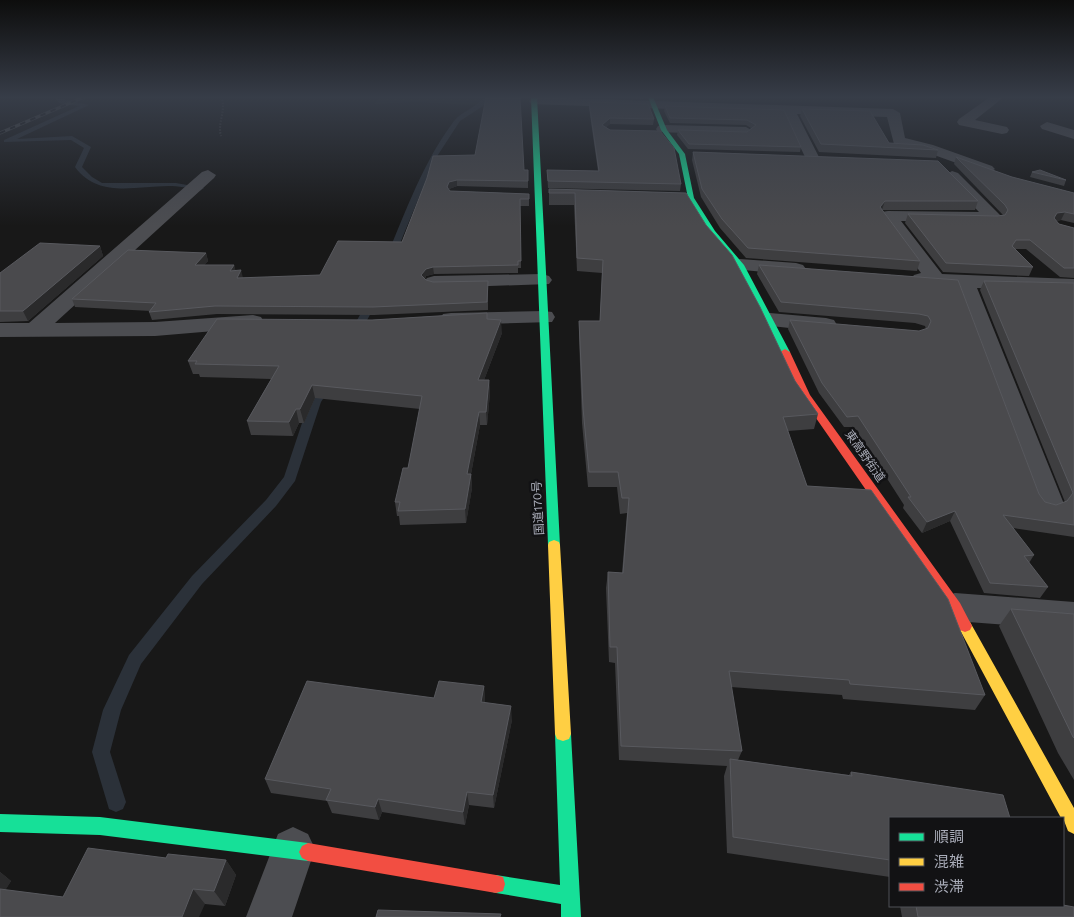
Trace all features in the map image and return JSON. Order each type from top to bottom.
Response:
[{"type":"main road","name":"国道170号","points":[[536,140],[571,917]]},
{"type":"main road","name":"東高野街道","points":[[671,140],[682,154],[691,198],[712,232],[740,265],[770,320],[805,395],[955,607],[1074,825]]},
{"type":"main road","points":[[0,823],[100,826],[293,849],[570,896]]},
{"type":"street","points":[[803,140],[813,159]]},
{"type":"street","points":[[899,140],[998,173]]},
{"type":"street","points":[[682,154],[700,154]]},
{"type":"street","points":[[794,158],[832,159]]},
{"type":"street","points":[[920,163],[940,163],[994,218],[888,216],[936,280]]},
{"type":"street","points":[[36,330],[208,175]]},
{"type":"street","points":[[520,194],[558,195]]},
{"type":"street","points":[[672,198],[691,198]]},
{"type":"street","points":[[740,265],[819,271]]},
{"type":"street","points":[[1033,267],[1064,285]]},
{"type":"street","points":[[907,278],[1064,285]]},
{"type":"street","points":[[434,282],[542,280]]},
{"type":"street","points":[[964,282],[1049,504]]},
{"type":"street","points":[[431,321],[460,318],[544,317]]},
{"type":"street","points":[[770,320],[848,327]]},
{"type":"street","points":[[0,330],[155,329],[217,323],[270,322]]},
{"type":"street","points":[[955,607],[1074,616]]},
{"type":"street","points":[[269,917],[293,849]]},
{"type":"building","points":[[478,140],[522,140],[524,170],[528,170],[528,181],[457,180],[449,182],[447,187],[450,191],[529,194],[529,199],[520,199],[521,261],[518,261],[518,265],[433,267],[426,269],[421,275],[426,280],[433,282],[488,281],[487,302],[373,307],[215,306],[149,312],[156,303],[72,299],[128,250],[206,253],[195,265],[234,265],[230,271],[241,270],[237,278],[320,275],[338,241],[402,242],[427,178],[433,156],[475,155]]},
{"type":"building","points":[[594,140],[667,140],[674,148],[681,184],[548,181],[547,170],[599,171]]},
{"type":"building","points":[[686,140],[798,140],[801,147],[689,144]]},
{"type":"building","points":[[819,140],[887,140],[889,143],[923,145],[938,150],[821,144]]},
{"type":"building","points":[[693,152],[938,161],[978,201],[885,201],[880,207],[920,261],[748,248],[722,219],[702,189]]},
{"type":"building","points":[[956,157],[1012,177],[1074,193],[1074,214],[1057,213],[1054,218],[1059,224],[1074,228],[1074,268],[1064,268],[1030,240],[1016,240],[1012,246],[1033,267],[946,263],[908,214],[997,216],[1005,215],[1008,210]]},
{"type":"building","points":[[1040,170],[1066,180],[1032,172]]},
{"type":"building","points":[[549,189],[686,193],[706,225],[732,255],[760,307],[795,381],[818,414],[783,417],[807,486],[871,490],[948,599],[985,695],[850,684],[849,680],[729,671],[742,751],[621,746],[617,647],[610,647],[608,572],[623,573],[629,498],[622,498],[618,472],[589,472],[583,408],[579,321],[600,321],[603,260],[577,258],[575,193],[549,193]]},
{"type":"building","points":[[40,243],[100,246],[23,311],[0,311],[0,273]]},
{"type":"building","points":[[759,265],[958,280],[1039,494],[1045,502],[1056,505],[1067,501],[1073,493],[984,281],[1074,283],[1074,525],[1003,515],[1034,555],[1024,556],[1048,587],[990,583],[955,511],[927,522],[908,497],[911,497],[858,416],[847,417],[822,383],[790,320],[919,331],[928,328],[931,321],[928,316],[781,302]]},
{"type":"building","points":[[487,313],[487,319],[501,320],[478,380],[489,380],[486,412],[479,412],[467,474],[471,474],[465,509],[398,511],[400,502],[395,502],[403,468],[408,468],[422,396],[312,385],[300,409],[296,409],[289,422],[247,421],[279,366],[195,364],[197,361],[188,361],[217,319],[372,320]]},
{"type":"building","points":[[1011,609],[1074,614],[1074,738],[1073,737]]},
{"type":"building","points":[[307,681],[434,698],[439,681],[484,686],[481,702],[511,706],[493,795],[467,792],[463,812],[378,799],[375,807],[326,800],[331,789],[265,779]]},
{"type":"building","points":[[730,759],[852,776],[851,772],[1003,795],[1010,817],[889,817],[889,860],[733,837]]},
{"type":"building","points":[[88,848],[166,858],[168,854],[226,860],[214,891],[193,889],[182,917],[0,917],[0,889],[63,897]]},
{"type":"building","points":[[1064,905],[1074,907],[1074,917],[918,917],[916,907],[1064,907]]},
{"type":"building","points":[[378,910],[501,914],[500,917],[376,917]]},
{"type":"waterway","points":[[9,140],[6,141],[33,140]]},
{"type":"waterway","points":[[75,140],[88,147],[78,167],[96,183],[115,186],[176,185],[200,188],[198,190]]},
{"type":"waterway","points":[[390,258],[431,161],[445,140]]},
{"type":"waterway","points":[[354,335],[373,300]]},
{"type":"waterway","points":[[116,802],[101,752],[112,710],[135,660],[197,580],[271,503],[290,478],[315,402],[326,385]]},
{"type":"traffic: fast","points":[[536,140],[554,545]]},
{"type":"traffic: fast","points":[[671,140],[682,154],[691,198],[712,232],[740,265],[785,352]]},
{"type":"traffic: fast","points":[[563,734],[571,917]]},
{"type":"traffic: fast","points":[[0,823],[100,826],[308,852]]},
{"type":"traffic: fast","points":[[496,884],[570,896]]},
{"type":"traffic: slow","points":[[554,545],[563,734]]},
{"type":"traffic: slow","points":[[965,626],[1074,825]]},
{"type":"traffic: jam","points":[[785,352],[805,395],[955,607],[965,626]]},
{"type":"traffic: jam","points":[[308,852],[496,884]]}]
